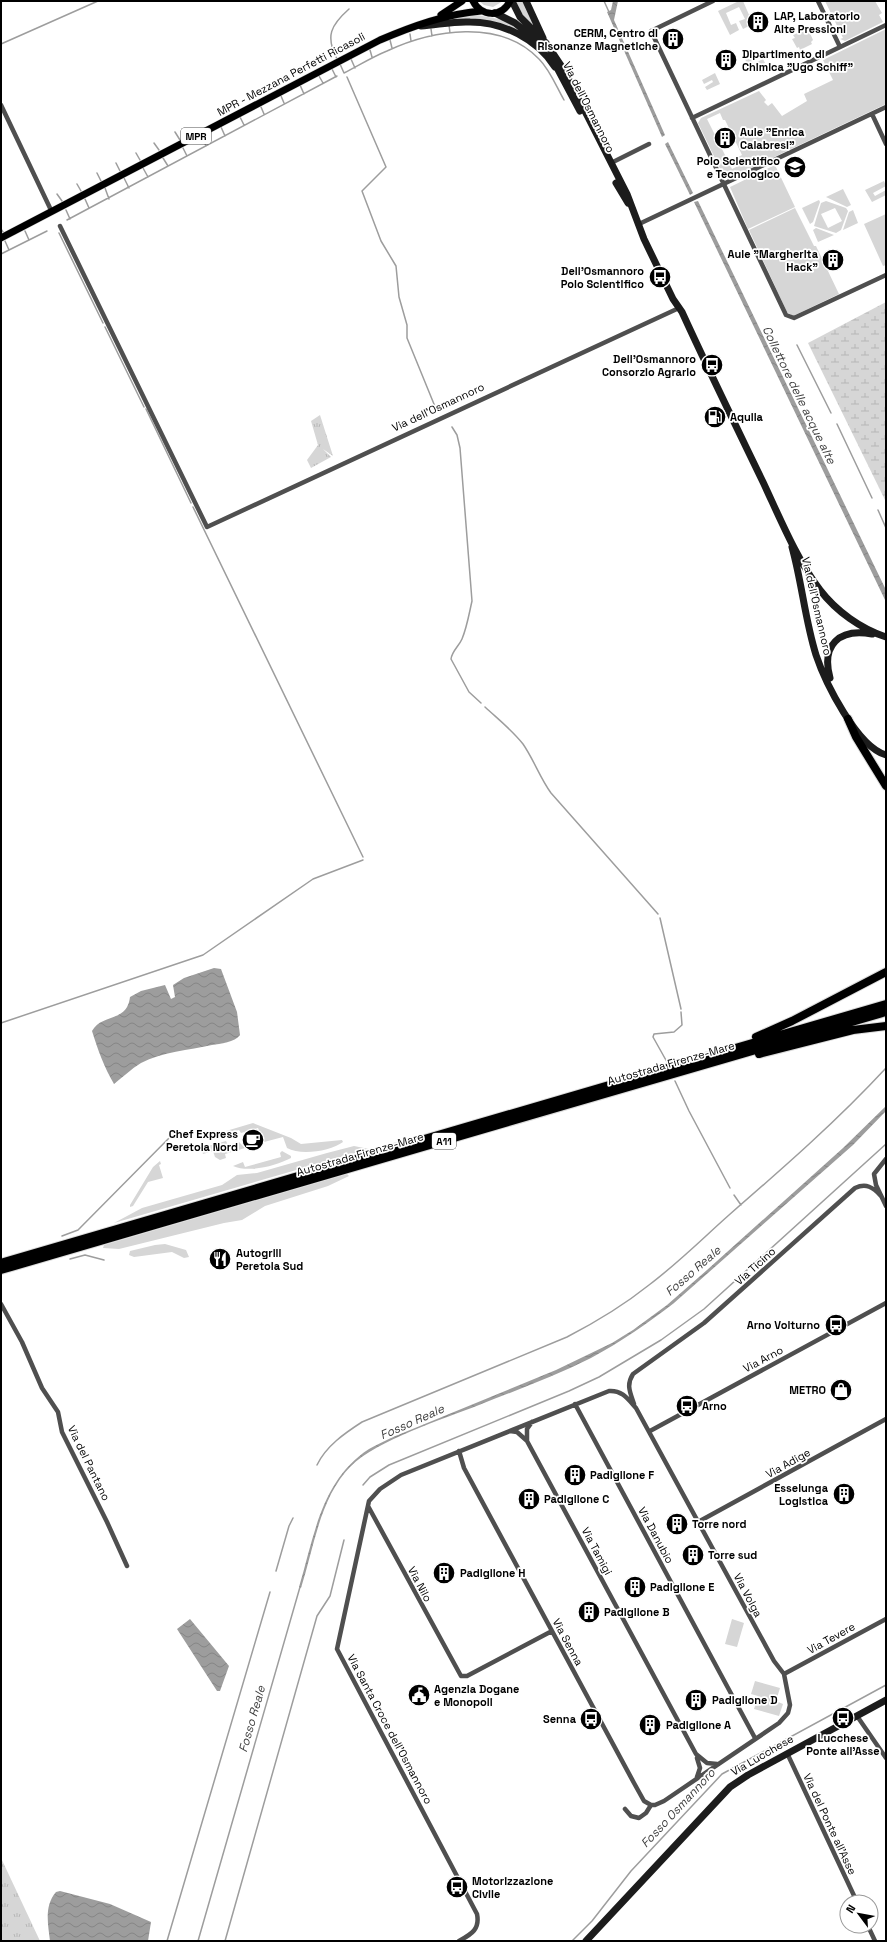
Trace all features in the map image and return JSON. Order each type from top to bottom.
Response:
[{"type":"highway","points":[[848,719],[856,737],[886,786]]},
{"type":"highway","points":[[665,1073],[760,1036],[833,1001],[886,972]]},
{"type":"highway","name":"Autostrada Firenze-Mare","points":[[1,1270],[665,1073],[886,1004]]},
{"type":"highway","name":"Autostrada Firenze-Mare","points":[[1,1263],[665,1073],[886,1012]]},
{"type":"highway","points":[[665,1073],[853,1030],[886,1026]]},
{"type":"main road","name":"MPR - Mezzana Perfetti Ricasoli","points":[[422,24],[450,10],[462,1]]},
{"type":"main road","points":[[473,1],[481,11]]},
{"type":"main road","name":"Via dell'Osmannoro","points":[[495,14],[504,9],[511,1],[520,17],[546,43],[564,70],[627,194],[639,224],[651,243],[677,297],[680,310],[808,572],[824,596],[844,614],[883,636]]},
{"type":"main road","points":[[526,1],[546,43]]},
{"type":"main road","name":"MPR - Mezzana Perfetti Ricasoli","points":[[1,238],[380,40],[415,26],[453,15],[481,11]]},
{"type":"main road","name":"Via dell'Osmannoro","points":[[481,11],[495,14],[515,23],[542,46],[554,61],[623,196],[632,208]]},
{"type":"main road","name":"MPR","points":[[415,26],[466,22],[488,24],[514,32],[539,48],[550,61],[565,84]]},
{"type":"main road","name":"Via dell'Osmannoro","points":[[788,533],[802,587],[816,654],[834,694],[848,719],[866,744],[876,751],[886,755]]},
{"type":"main road","points":[[834,694],[827,666],[827,658],[835,641],[841,636],[853,632],[883,636]]},
{"type":"main road","name":"Via Lucchese","points":[[586,1941],[723,1793],[748,1775],[886,1700]]},
{"type":"street","points":[[713,1],[651,31],[786,315],[794,318],[886,275]]},
{"type":"street","points":[[818,1],[840,47]]},
{"type":"street","points":[[692,118],[886,25]]},
{"type":"street","points":[[1,105],[50,208]]},
{"type":"street","points":[[639,224],[701,196],[886,107]]},
{"type":"street","points":[[872,114],[886,144]]},
{"type":"street","points":[[611,163],[649,144]]},
{"type":"street","name":"Via dell'Osmannoro","points":[[60,226],[207,527],[680,310]]},
{"type":"street","points":[[886,1158],[874,1174],[874,1181],[886,1206]]},
{"type":"street","name":"Via Ticino","points":[[636,1408],[628,1388],[629,1381],[634,1374],[704,1323],[855,1188],[860,1186],[868,1186],[881,1196]]},
{"type":"street","name":"Via Arno","points":[[650,1431],[886,1303]]},
{"type":"street","name":"Via del Pantano","points":[[1,1304],[22,1342],[42,1388],[58,1412],[62,1432],[95,1496],[127,1566]]},
{"type":"street","name":"Via Volga","points":[[459,1451],[600,1393],[613,1390],[624,1395],[636,1408],[650,1431],[774,1662],[784,1674],[789,1692],[790,1704],[788,1713],[778,1723],[659,1804],[651,1805]]},
{"type":"street","name":"Via Danubio","points":[[575,1404],[755,1738]]},
{"type":"street","name":"Via Adige","points":[[698,1522],[886,1419]]},
{"type":"street","points":[[527,1441],[526,1429],[535,1420]]},
{"type":"street","points":[[507,1432],[517,1432],[527,1441]]},
{"type":"street","name":"Via Tamigi","points":[[527,1441],[696,1754],[700,1768],[694,1780]]},
{"type":"street","points":[[368,1506],[371,1498],[390,1481],[459,1451]]},
{"type":"street","name":"Via Senna","points":[[459,1451],[464,1468],[641,1797],[644,1801],[651,1805]]},
{"type":"street","name":"Via Nilo","points":[[368,1506],[459,1674],[465,1677],[552,1631]]},
{"type":"street","name":"Via Santa Croce dell'Osmannoro","points":[[368,1506],[338,1649],[474,1907],[479,1921],[478,1927],[471,1934],[460,1941]]},
{"type":"street","name":"Via Tevere","points":[[784,1674],[886,1619]]},
{"type":"street","points":[[857,1716],[886,1758]]},
{"type":"street","name":"Via del Ponte all'Asse","points":[[787,1753],[853,1894]]},
{"type":"street","points":[[696,1754],[707,1764],[719,1763]]},
{"type":"street","points":[[625,1810],[631,1816],[639,1818],[646,1813],[651,1805]]},
{"type":"green space","points":[[479,1],[503,1],[493,7],[484,5]]},
{"type":"green space","points":[[516,1],[525,1],[535,29],[521,13]]},
{"type":"green space","points":[[739,1],[743,1],[753,24],[743,29],[739,21],[745,19],[739,7],[726,13],[731,25],[736,23],[739,30],[730,35],[718,11]]},
{"type":"green space","points":[[825,1],[875,1],[882,13],[879,15],[883,22],[845,41],[840,39],[843,38]]},
{"type":"green space","points":[[477,15],[504,20],[534,40],[515,31],[449,21],[457,17]]},
{"type":"green space","points":[[886,29],[886,104],[732,177],[727,179],[724,177],[698,123],[701,118],[759,91],[766,100],[764,102],[768,106],[772,103],[782,116],[807,101],[804,94],[833,80],[823,60]],"holes":[[[720,113],[723,120],[725,120],[742,155],[738,157],[740,165],[732,169],[707,119]]]},
{"type":"green space","points":[[805,30],[806,32],[809,31],[813,40],[811,42],[812,44],[800,50],[799,47],[797,48],[792,39],[795,38],[793,35]]},
{"type":"green space","points":[[760,52],[762,56],[752,61],[753,64],[763,59],[765,63],[750,70],[745,59]]},
{"type":"green space","points":[[715,73],[720,84],[707,90],[705,87],[713,82],[712,80],[704,84],[702,80]]},
{"type":"green space","points":[[775,165],[795,207],[748,229],[730,187]]},
{"type":"green space","points":[[884,181],[886,186],[873,193],[875,196],[886,190],[886,195],[872,202],[865,190]]},
{"type":"green space","points":[[843,189],[851,205],[847,207],[826,197]]},
{"type":"green space","points":[[819,200],[820,202],[813,222],[810,224],[802,208]]},
{"type":"green space","points":[[826,201],[846,208],[848,211],[841,230],[836,233],[814,226],[821,203]],"holes":[[[835,208],[842,221],[828,228],[821,214]]]},
{"type":"green space","points":[[795,208],[814,246],[816,246],[839,294],[793,316],[787,312],[749,230]]},
{"type":"green space","points":[[853,210],[858,223],[843,230],[849,212]]},
{"type":"green space","points":[[886,214],[886,265],[883,266],[864,224]]},
{"type":"green space","points":[[816,228],[834,235],[818,242],[813,230]]},
{"type":"green space","points":[[886,302],[886,502],[808,343]]},
{"type":"green space","points":[[320,415],[333,456],[323,449],[331,457],[311,468],[307,460],[318,445],[311,421]]},
{"type":"green space","points":[[253,1123],[291,1138],[301,1144],[342,1140],[343,1142],[324,1150],[300,1152],[287,1148],[283,1137],[264,1142],[258,1128],[241,1133],[239,1130],[225,1134],[226,1138],[221,1138],[226,1131]]},
{"type":"green space","points":[[226,1141],[228,1145],[239,1142],[245,1148],[225,1154],[226,1158],[220,1160],[215,1157],[213,1151],[203,1154],[201,1148]]},
{"type":"green space","points":[[354,1146],[369,1149],[114,1223],[142,1208],[222,1185],[237,1175],[257,1173]]},
{"type":"green space","points":[[282,1151],[291,1156],[291,1158],[278,1164],[262,1168],[246,1169],[233,1166],[243,1162],[245,1167],[281,1157],[280,1153]]},
{"type":"green space","points":[[160,1161],[161,1164],[159,1165],[163,1178],[148,1182],[133,1206],[130,1207],[153,1167]]},
{"type":"green space","points":[[347,1174],[349,1176],[328,1186],[265,1206],[242,1220],[224,1223],[119,1249],[103,1248],[104,1245]]},
{"type":"green space","points":[[165,1244],[186,1250],[189,1257],[184,1258],[172,1252],[134,1257],[129,1255],[130,1251]]},
{"type":"green space","points":[[732,1619],[744,1623],[737,1647],[725,1644]]},
{"type":"green space","points":[[755,1681],[780,1688],[776,1701],[783,1704],[779,1716],[754,1709],[758,1696],[751,1694]]},
{"type":"green space","points":[[1,1858],[40,1941],[1,1941]]},
{"type":"water","points":[[613,1],[618,1],[614,20],[665,135],[662,137],[607,12],[611,10]]},
{"type":"water","points":[[668,142],[693,193],[690,195],[665,144]]},
{"type":"water","points":[[698,201],[886,590],[886,602],[694,202]]},
{"type":"water","points":[[214,968],[221,969],[237,1012],[240,1035],[227,1042],[149,1059],[130,1070],[114,1084],[107,1071],[92,1031],[96,1025],[124,1011],[128,1005],[130,997],[141,991],[165,985],[171,999],[175,997],[173,985],[184,978]]},
{"type":"water","points":[[886,1106],[886,1111],[853,1145],[674,1303],[634,1332],[602,1352],[577,1365],[412,1431],[377,1447],[363,1456],[340,1478],[332,1492],[319,1523],[301,1588],[299,1587],[322,1511],[330,1493],[340,1477],[353,1462],[369,1449],[393,1437],[556,1370],[612,1343],[633,1330],[667,1305],[707,1270],[843,1148]]},
{"type":"water","points":[[190,1619],[229,1666],[220,1691],[217,1691],[177,1629]]},
{"type":"water","points":[[60,1891],[110,1904],[151,1922],[148,1941],[50,1941],[48,1909],[52,1897],[56,1892]]},
{"type":"waterway","points":[[1,44],[98,1]]},
{"type":"waterway","points":[[604,1],[609,12]]},
{"type":"waterway","points":[[337,59],[331,44],[332,31],[338,20],[349,9]]},
{"type":"waterway","points":[[449,25],[450,33]]},
{"type":"waterway","points":[[431,29],[432,36]]},
{"type":"waterway","points":[[344,73],[381,53],[424,38],[445,33],[486,33],[505,38],[523,46],[539,59],[550,73],[564,100]]},
{"type":"waterway","points":[[410,34],[411,41]]},
{"type":"waterway","points":[[390,40],[392,48]]},
{"type":"waterway","points":[[370,50],[372,57]]},
{"type":"waterway","points":[[351,59],[355,68]]},
{"type":"waterway","points":[[340,64],[344,73]]},
{"type":"waterway","points":[[332,69],[336,77]]},
{"type":"waterway","points":[[319,76],[323,83]]},
{"type":"waterway","points":[[67,220],[337,76]]},
{"type":"waterway","points":[[347,77],[386,167],[362,191],[381,241],[396,266],[399,297],[407,325],[407,338],[436,409]]},
{"type":"waterway","points":[[300,85],[304,94]]},
{"type":"waterway","points":[[281,96],[284,103]]},
{"type":"waterway","points":[[261,107],[264,114]]},
{"type":"waterway","points":[[240,117],[244,125]]},
{"type":"waterway","points":[[221,127],[225,136]]},
{"type":"waterway","points":[[175,132],[180,140]]},
{"type":"waterway","points":[[202,137],[206,146]]},
{"type":"waterway","points":[[154,143],[159,150]]},
{"type":"waterway","points":[[183,148],[187,156]]},
{"type":"waterway","points":[[136,153],[140,160]]},
{"type":"waterway","points":[[163,158],[168,166]]},
{"type":"waterway","points":[[116,163],[120,171]]},
{"type":"waterway","points":[[143,168],[148,177]]},
{"type":"waterway","points":[[97,173],[101,181]]},
{"type":"waterway","points":[[124,178],[129,188]]},
{"type":"waterway","points":[[77,184],[81,191]]},
{"type":"waterway","points":[[105,188],[109,199]]},
{"type":"waterway","points":[[57,194],[62,201]]},
{"type":"waterway","points":[[85,199],[89,208]]},
{"type":"waterway","points":[[66,210],[70,219]]},
{"type":"waterway","points":[[25,231],[29,240]]},
{"type":"waterway","points":[[1,254],[47,231]]},
{"type":"waterway","points":[[59,233],[103,323]]},
{"type":"waterway","points":[[5,241],[9,250]]},
{"type":"waterway","points":[[105,327],[144,407]]},
{"type":"waterway","points":[[797,345],[831,413]]},
{"type":"waterway","points":[[146,409],[191,503]]},
{"type":"waterway","points":[[837,424],[872,498]]},
{"type":"waterway","points":[[452,427],[457,435],[460,448],[472,601],[464,634],[451,659],[469,692],[481,703]]},
{"type":"waterway","points":[[193,507],[363,857]]},
{"type":"waterway","points":[[878,510],[886,528]]},
{"type":"waterway","points":[[485,707],[519,739],[527,750],[551,793],[658,914]]},
{"type":"waterway","points":[[1,1023],[203,955],[313,879],[363,860]]},
{"type":"waterway","points":[[660,918],[681,1009]]},
{"type":"waterway","points":[[667,1062],[653,1037],[654,1034],[674,1032],[682,1025],[681,1012]]},
{"type":"waterway","points":[[317,1465],[325,1452],[331,1446],[343,1435],[362,1422],[567,1337],[620,1306],[670,1269],[829,1125],[886,1068]]},
{"type":"waterway","points":[[675,1081],[689,1111],[730,1188]]},
{"type":"waterway","points":[[62,1236],[78,1230],[174,1133]]},
{"type":"waterway","points":[[363,1485],[370,1477],[389,1465],[569,1391],[599,1377],[661,1340],[704,1309],[886,1144]]},
{"type":"waterway","points":[[734,1195],[741,1205]]},
{"type":"waterway","points":[[70,1259],[85,1255],[104,1260]]},
{"type":"waterway","points":[[276,1571],[289,1526],[293,1518]]},
{"type":"waterway","points":[[225,1941],[317,1616],[330,1596],[344,1540]]},
{"type":"waterway","name":"Fosso Reale","points":[[198,1941],[300,1587]]},
{"type":"waterway","points":[[167,1941],[270,1592]]},
{"type":"waterway","name":"Fosso Osmannoro","points":[[572,1941],[592,1921],[631,1871],[722,1774],[886,1685]]},
{"type":"place","name":"LAP, Laboratorio Alte Pressioni","points":[[758,22]]},
{"type":"place","name":"CERM, Centro di Risonanze Magnetiche","points":[[673,39]]},
{"type":"place","name":"Dipartimento di Chimica \"Ugo Schiff\"","points":[[726,60]]},
{"type":"place","name":"Aule \"Enrica Calabresi\"","points":[[725,138]]},
{"type":"place","name":"Polo Scientifico e Tecnologico","points":[[795,167]]},
{"type":"place","name":"Aule \"Margherita Hack\"","points":[[833,260]]},
{"type":"place","name":"Dell'Osmannoro Polo Scientifico","points":[[660,277]]},
{"type":"place","name":"Dell'Osmannoro Consorzio Agrario","points":[[712,365]]},
{"type":"place","name":"Aquila","points":[[715,417]]},
{"type":"place","name":"Chef Express Peretola Nord","points":[[253,1140]]},
{"type":"place","name":"Autogrill Peretola Sud","points":[[220,1259]]},
{"type":"place","name":"Arno Volturno","points":[[836,1325]]},
{"type":"place","name":"METRO","points":[[841,1390]]},
{"type":"place","name":"Arno","points":[[687,1406]]},
{"type":"place","name":"Padiglione F","points":[[575,1475]]},
{"type":"place","name":"Esselunga Logistica","points":[[844,1494]]},
{"type":"place","name":"Padiglione C","points":[[529,1499]]},
{"type":"place","name":"Torre nord","points":[[677,1524]]},
{"type":"place","name":"Torre sud","points":[[693,1555]]},
{"type":"place","name":"Padiglione H","points":[[444,1573]]},
{"type":"place","name":"Padiglione E","points":[[635,1587]]},
{"type":"place","name":"Padiglione B","points":[[589,1612]]},
{"type":"place","name":"Agenzia Dogane e Monopoli","points":[[419,1695]]},
{"type":"place","name":"Padiglione D","points":[[696,1700]]},
{"type":"place","name":"Lucchese Ponte all'Asse","points":[[843,1718]]},
{"type":"place","name":"Senna","points":[[591,1719]]},
{"type":"place","name":"Padiglione A","points":[[650,1725]]},
{"type":"place","name":"Motorizzazione Civile","points":[[457,1887]]},
{"type":"water label","name":"Collettore delle acque alte","points":[[799,395]]}]
